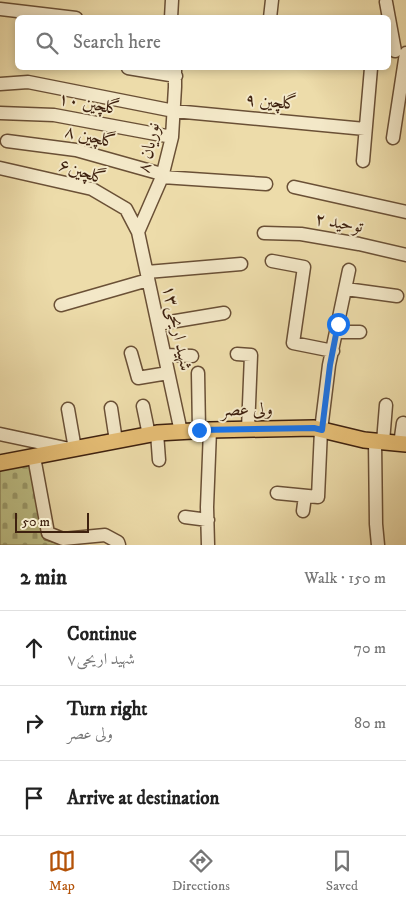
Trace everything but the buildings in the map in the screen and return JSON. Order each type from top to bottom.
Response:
[{"type":"main road","name":"ولی عصر","points":[[0,463],[153,434],[204,430],[314,428],[364,440],[403,444]]},
{"type":"street","points":[[172,0],[172,15]]},
{"type":"street","points":[[270,15],[272,0]]},
{"type":"street","points":[[386,2],[389,15]]},
{"type":"street","points":[[0,10],[48,15]]},
{"type":"street","points":[[391,21],[399,52],[393,138]]},
{"type":"street","points":[[152,70],[175,72]]},
{"type":"street","points":[[363,161],[371,70]]},
{"type":"street","name":"نوریان ۸","points":[[138,232],[162,176],[172,138],[175,72]]},
{"type":"street","name":"گلچین ۹","points":[[0,84],[28,82],[174,110],[366,128]]},
{"type":"street","name":"گلچین ۱۰","points":[[0,114],[54,115],[172,138]]},
{"type":"street","name":"گلچین ۸","points":[[7,140],[76,150],[158,173],[162,176],[266,184]]},
{"type":"street","name":"گلچین۶","points":[[0,168],[92,189],[126,209],[138,232]]},
{"type":"street","points":[[294,187],[406,212]]},
{"type":"street","name":"شهید اریحی۱۳","points":[[138,232],[181,432]]},
{"type":"street","name":"توحید ۲","points":[[264,233],[310,236],[359,244],[406,255]]},
{"type":"street","points":[[272,261],[304,267],[293,343],[333,351]]},
{"type":"street","points":[[61,305],[148,276],[241,264]]},
{"type":"street","points":[[277,493],[318,497],[322,430],[330,365],[350,270]]},
{"type":"street","points":[[346,289],[397,296]]},
{"type":"street","points":[[158,324],[224,314]]},
{"type":"street","points":[[336,332],[360,332]]},
{"type":"street","points":[[131,353],[138,378],[168,373]]},
{"type":"street","points":[[237,354],[251,355],[248,429]]},
{"type":"street","points":[[165,355],[192,356]]},
{"type":"street","points":[[198,373],[208,483],[208,545]]},
{"type":"street","points":[[378,545],[376,524],[379,441],[386,405]]},
{"type":"street","points":[[143,406],[153,434],[159,460]]},
{"type":"street","points":[[110,408],[116,441]]},
{"type":"street","points":[[0,434],[73,449],[68,409]]},
{"type":"street","points":[[403,423],[403,444]]},
{"type":"street","points":[[34,457],[48,533],[63,539],[105,535],[118,542],[119,545]]},
{"type":"street","points":[[304,511],[305,496]]},
{"type":"street","points":[[185,517],[208,520]]},
{"type":"green space","points":[[29,464],[44,540],[64,545],[0,545],[0,469]]},
{"type":"route","points":[[199,430],[314,428],[322,430],[330,365],[338,324]]}]
